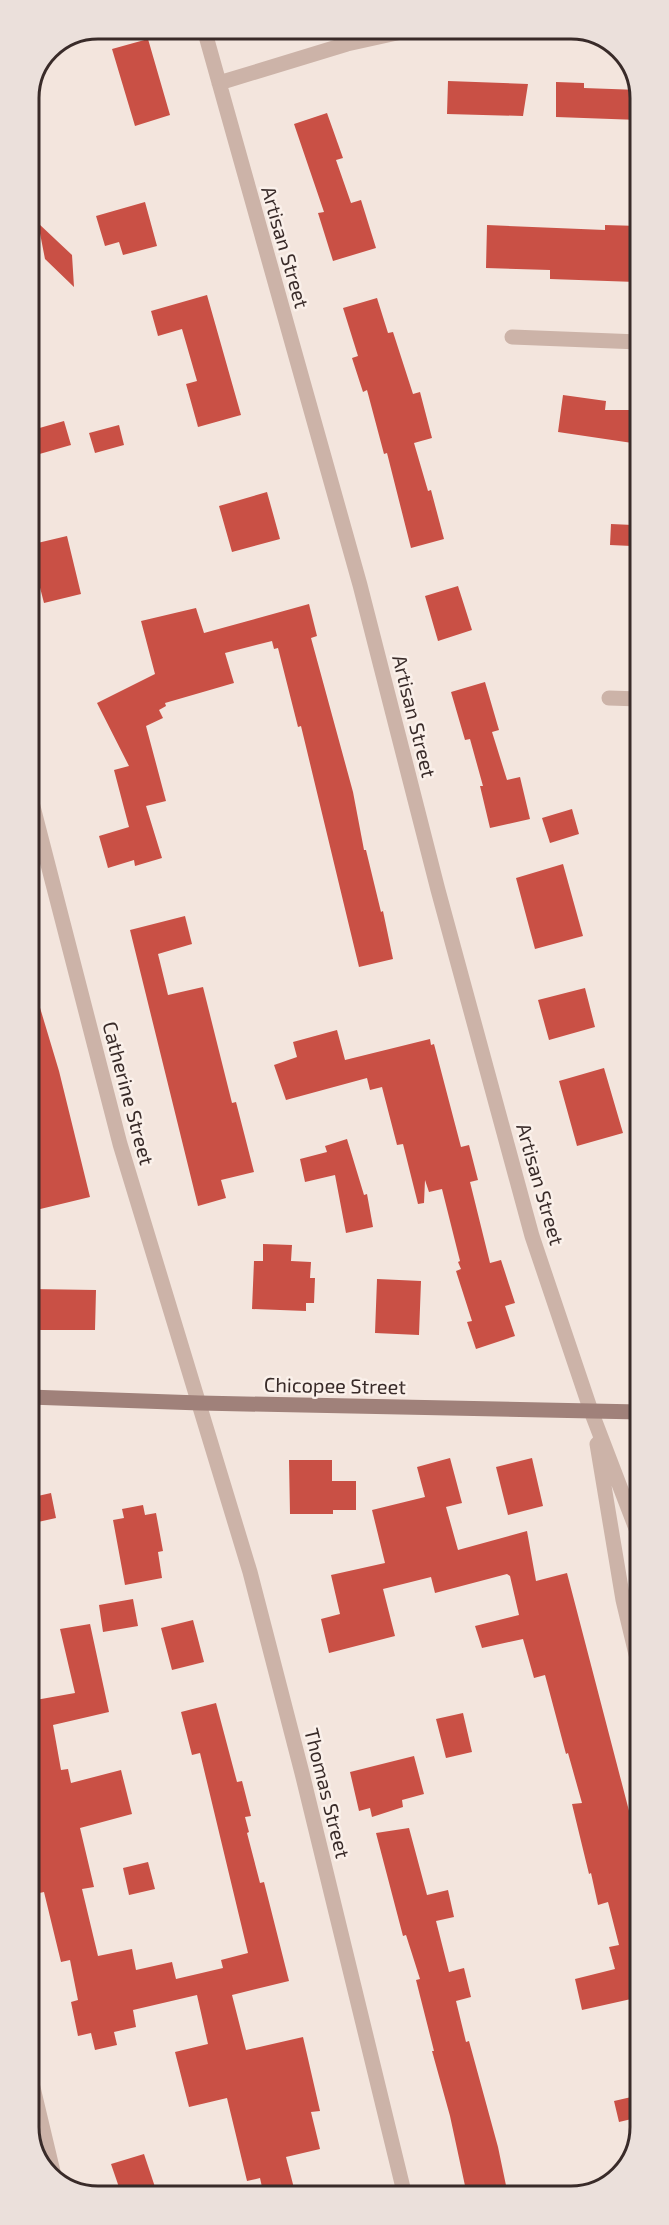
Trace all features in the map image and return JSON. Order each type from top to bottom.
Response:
[{"type":"main road","name":"Chicopee Street","points":[[39,1397],[630,1412]]},
{"type":"street","name":"Artisan Street","points":[[207,39],[360,585],[438,890],[532,1234],[591,1411]]},
{"type":"street","points":[[219,83],[370,39]]},
{"type":"street","points":[[512,337],[630,342]]},
{"type":"street","points":[[609,698],[630,699]]},
{"type":"street","name":"Catherine Street","points":[[39,830],[120,1144],[200,1403]]},
{"type":"street","name":"Thomas Street","points":[[200,1403],[250,1572],[403,2186]]},
{"type":"street","points":[[591,1411],[630,1513]]},
{"type":"street","points":[[591,1411],[630,1629]]},
{"type":"street","points":[[39,2113],[51,2163]]},
{"type":"building","points":[[148,39],[170,115],[135,126],[112,49]]},
{"type":"building","points":[[448,81],[528,84],[523,116],[447,114]]},
{"type":"building","points":[[556,82],[584,83],[584,88],[629,90],[630,120],[556,117]]},
{"type":"building","points":[[327,113],[343,158],[336,160],[351,203],[361,200],[376,248],[333,261],[318,213],[324,212],[294,124]]},
{"type":"building","points":[[145,202],[157,246],[123,255],[119,242],[105,246],[96,216]]},
{"type":"building","points":[[39,224],[72,255],[74,287],[45,259]]},
{"type":"building","points":[[487,225],[605,230],[605,225],[630,226],[630,282],[550,279],[550,270],[486,268]]},
{"type":"building","points":[[207,295],[241,415],[198,427],[186,384],[197,381],[182,329],[158,336],[151,311]]},
{"type":"building","points":[[377,298],[388,333],[393,332],[413,394],[420,392],[432,438],[414,443],[428,491],[431,490],[444,539],[411,548],[387,453],[384,454],[367,390],[363,392],[352,358],[358,356],[343,308]]},
{"type":"building","points":[[563,395],[606,401],[605,410],[630,410],[630,443],[558,432]]},
{"type":"building","points":[[64,421],[71,445],[39,454],[39,428]]},
{"type":"building","points":[[119,425],[124,445],[95,453],[89,433]]},
{"type":"building","points":[[267,492],[280,539],[232,552],[219,506]]},
{"type":"building","points":[[611,524],[630,525],[630,546],[610,545]]},
{"type":"building","points":[[67,536],[81,594],[44,603],[39,584],[39,543]]},
{"type":"building","points":[[458,586],[472,630],[438,641],[425,596]]},
{"type":"building","points":[[309,604],[317,636],[311,638],[353,792],[364,850],[366,850],[381,912],[383,911],[393,959],[359,967],[301,726],[298,727],[278,648],[274,649],[272,641],[225,653],[234,683],[165,703],[166,706],[159,710],[163,718],[146,726],[166,801],[146,806],[162,858],[135,866],[134,860],[108,868],[99,836],[129,827],[114,770],[129,766],[97,703],[155,674],[141,621],[196,608],[204,633]]},
{"type":"building","points":[[485,682],[499,730],[492,732],[507,780],[520,777],[530,819],[490,828],[480,786],[483,786],[470,739],[465,740],[451,692]]},
{"type":"building","points":[[572,809],[579,834],[550,843],[542,818]]},
{"type":"building","points":[[563,864],[583,936],[535,949],[516,878]]},
{"type":"building","points":[[185,916],[192,944],[158,954],[168,995],[203,987],[232,1103],[236,1102],[254,1172],[221,1180],[226,1198],[198,1206],[130,930]]},
{"type":"building","points":[[585,988],[595,1027],[549,1040],[538,1000]]},
{"type":"building","points":[[39,1004],[59,1071],[90,1197],[39,1209]]},
{"type":"building","points":[[337,1030],[345,1060],[430,1039],[431,1045],[434,1044],[461,1147],[469,1145],[478,1180],[470,1182],[490,1263],[501,1260],[515,1303],[505,1306],[515,1336],[476,1349],[467,1322],[472,1321],[456,1271],[461,1269],[458,1262],[460,1261],[442,1189],[429,1192],[425,1180],[424,1203],[418,1204],[403,1144],[397,1145],[382,1087],[370,1090],[367,1078],[286,1100],[274,1065],[297,1057],[293,1042]]},
{"type":"building","points":[[604,1068],[623,1133],[577,1146],[559,1081]]},
{"type":"building","points":[[347,1139],[364,1195],[367,1194],[373,1227],[346,1233],[335,1175],[305,1182],[300,1159],[327,1152],[325,1146]]},
{"type":"building","points":[[263,1244],[292,1245],[291,1261],[311,1262],[310,1278],[315,1278],[314,1303],[306,1303],[306,1311],[252,1309],[254,1261],[263,1261]]},
{"type":"building","points":[[377,1279],[421,1281],[419,1335],[375,1333]]},
{"type":"building","points":[[39,1289],[96,1290],[95,1330],[39,1330]]},
{"type":"building","points":[[450,1458],[462,1503],[446,1507],[458,1550],[527,1531],[536,1581],[567,1573],[630,1815],[630,1999],[582,2010],[575,1979],[615,1969],[609,1947],[619,1945],[608,1902],[598,1905],[591,1873],[589,1874],[572,1804],[582,1803],[545,1675],[534,1678],[523,1639],[482,1648],[475,1626],[519,1615],[510,1576],[507,1574],[435,1593],[431,1577],[383,1589],[395,1636],[329,1653],[321,1619],[340,1614],[331,1575],[385,1563],[372,1510],[425,1497],[417,1467]]},
{"type":"building","points":[[532,1458],[543,1506],[508,1515],[496,1467]]},
{"type":"building","points":[[289,1460],[332,1460],[332,1481],[356,1481],[356,1510],[333,1510],[333,1514],[290,1514]]},
{"type":"building","points":[[51,1493],[56,1518],[39,1522],[39,1496]]},
{"type":"building","points":[[143,1505],[145,1515],[156,1513],[163,1551],[158,1552],[162,1578],[125,1585],[113,1520],[124,1518],[122,1509]]},
{"type":"building","points":[[133,1599],[138,1626],[103,1632],[99,1605]]},
{"type":"building","points":[[193,1620],[204,1662],[172,1670],[161,1628]]},
{"type":"building","points":[[90,1624],[109,1712],[53,1725],[61,1770],[68,1769],[71,1783],[121,1770],[132,1814],[80,1828],[94,1887],[82,1889],[98,1956],[132,1949],[136,1970],[172,1962],[176,1979],[223,1968],[221,1960],[248,1953],[200,1753],[192,1755],[181,1712],[216,1703],[237,1782],[242,1781],[251,1816],[245,1817],[249,1832],[247,1833],[260,1883],[264,1882],[289,1981],[232,1995],[246,2050],[303,2037],[320,2111],[311,2112],[320,2149],[286,2157],[293,2186],[262,2186],[260,2178],[247,2181],[227,2098],[189,2107],[175,2052],[208,2044],[197,1995],[133,2010],[136,2027],[114,2032],[117,2045],[95,2050],[91,2033],[78,2036],[71,2002],[78,2000],[70,1960],[61,1962],[44,1892],[39,1893],[39,1699],[75,1693],[60,1629]]},
{"type":"building","points":[[463,1713],[472,1752],[446,1758],[436,1719]]},
{"type":"building","points":[[414,1756],[424,1794],[402,1800],[403,1807],[372,1817],[370,1808],[359,1811],[350,1772]]},
{"type":"building","points":[[409,1828],[427,1895],[448,1890],[454,1917],[436,1921],[449,1972],[464,1968],[471,1997],[456,2001],[498,2147],[506,2186],[465,2186],[416,1980],[420,1979],[406,1935],[403,1936],[376,1833]]},
{"type":"building","points":[[148,1862],[155,1889],[129,1895],[123,1868]]},
{"type":"building","points":[[630,2097],[630,2119],[619,2122],[614,2101]]},
{"type":"building","points":[[144,2154],[155,2186],[119,2186],[111,2164]]}]
